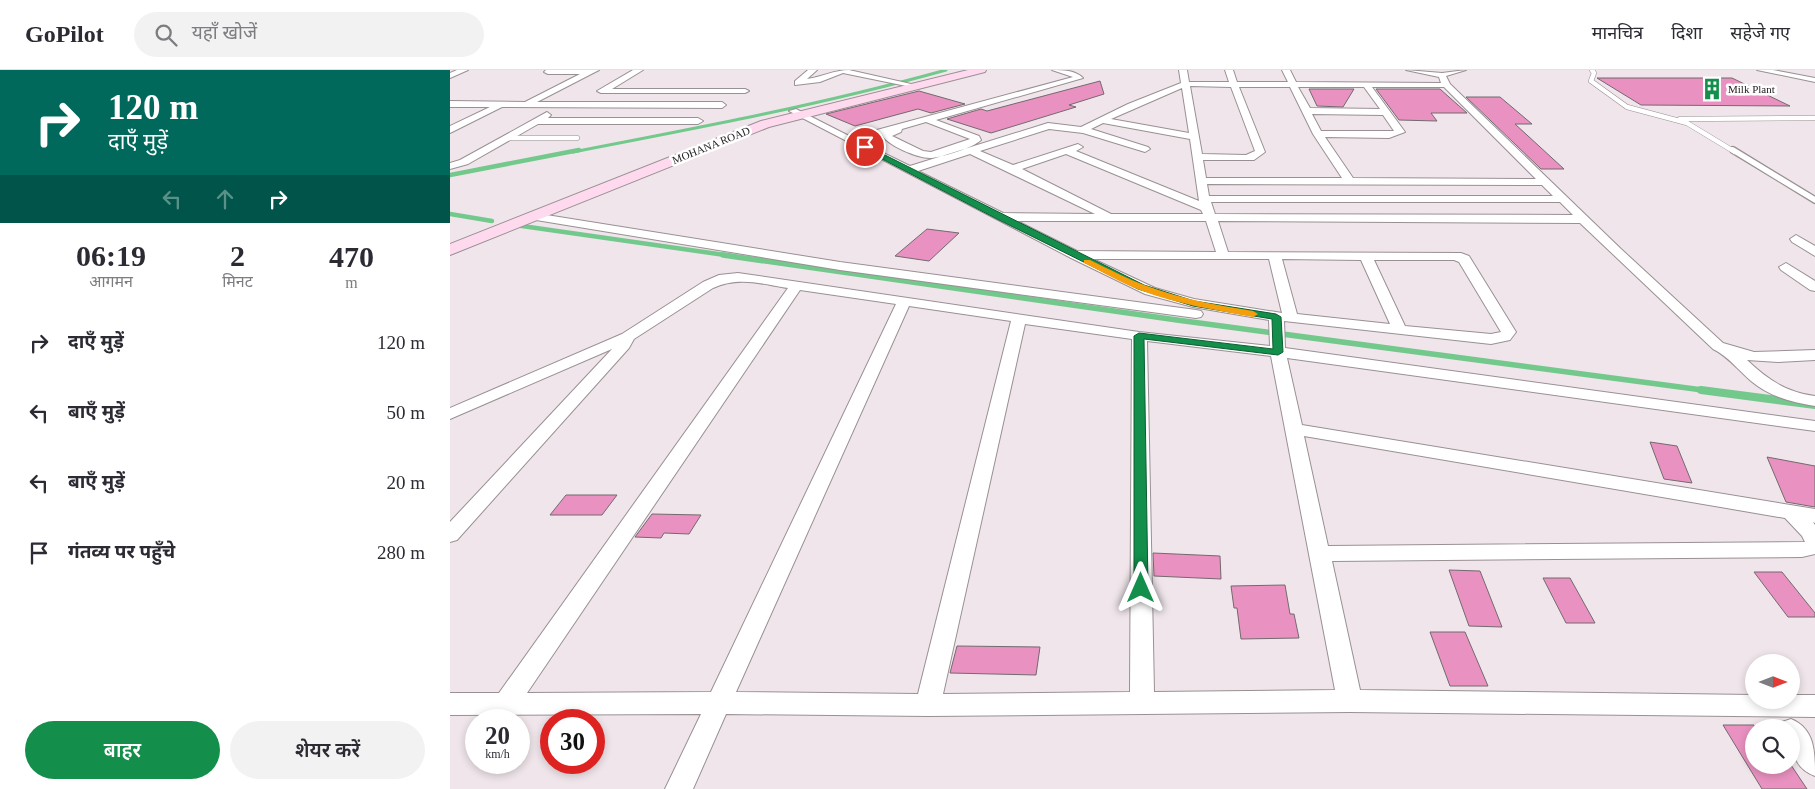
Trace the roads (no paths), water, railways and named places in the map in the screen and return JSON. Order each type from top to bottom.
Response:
[{"type":"street","points":[[450,76],[464,70]]},
{"type":"street","points":[[550,70],[548,72],[593,71]]},
{"type":"street","points":[[577,105],[639,70]]},
{"type":"street","points":[[813,70],[798,83],[817,80],[844,70],[907,84]]},
{"type":"street","name":"MOHANA ROAD","points":[[450,242],[716,137],[796,112],[968,70]]},
{"type":"street","name":"MOHANA ROAD","points":[[907,84],[981,70]]},
{"type":"street","points":[[851,140],[929,121],[976,138],[976,140],[969,144],[931,155],[924,155],[890,139],[886,135],[929,121],[1079,78],[1077,75],[1056,70]]},
{"type":"street","points":[[1183,70],[1201,181],[1207,208],[1223,255]]},
{"type":"street","points":[[1197,157],[1246,158],[1254,157],[1260,152],[1229,70]]},
{"type":"street","points":[[1286,70],[1318,134],[1350,182]]},
{"type":"street","points":[[1410,70],[1444,80],[1544,182],[1718,346],[1730,352],[1753,357],[1769,358],[1815,354]]},
{"type":"street","points":[[1080,130],[1185,84],[1366,84],[1444,80],[1462,70]]},
{"type":"street","points":[[1760,70],[1815,80]]},
{"type":"street","points":[[525,105],[593,71]]},
{"type":"street","points":[[1318,134],[1398,134],[1400,130],[1366,84]]},
{"type":"street","points":[[601,91],[745,91]]},
{"type":"street","points":[[451,105],[722,105]]},
{"type":"street","points":[[450,130],[501,105]]},
{"type":"street","points":[[450,166],[464,162],[564,105]]},
{"type":"street","points":[[1307,111],[1387,112]]},
{"type":"street","points":[[796,112],[1132,284],[1161,294],[1212,307],[1282,320]]},
{"type":"street","name":"MOHANA ROAD","points":[[450,250],[796,112]]},
{"type":"street","points":[[1101,120],[1194,138]]},
{"type":"street","points":[[537,121],[698,121]]},
{"type":"street","points":[[909,170],[1048,126],[1080,130],[1145,149]]},
{"type":"street","points":[[1013,169],[1104,137]]},
{"type":"street","points":[[970,150],[1109,216]]},
{"type":"street","points":[[1067,151],[1207,208],[1583,219]]},
{"type":"street","points":[[1201,181],[1544,182]]},
{"type":"street","points":[[999,217],[1109,216],[1207,208],[1562,199]]},
{"type":"street","points":[[534,217],[840,266],[1282,320],[1491,339],[1505,337],[1509,332],[1461,257],[1451,255],[1076,255]]},
{"type":"street","points":[[1796,239],[1815,252]]},
{"type":"street","points":[[1274,255],[1282,320],[1278,349],[1350,701]]},
{"type":"street","points":[[1365,255],[1400,330]]},
{"type":"street","points":[[1786,267],[1815,287]]},
{"type":"street","points":[[450,414],[627,337],[708,285],[724,278],[744,277],[1139,336],[1278,349],[1815,426]]},
{"type":"street","points":[[505,704],[797,285]]},
{"type":"street","points":[[679,789],[904,302]]},
{"type":"street","points":[[928,705],[1019,318]]},
{"type":"street","points":[[1139,336],[1142,704]]},
{"type":"street","points":[[450,535],[624,345],[627,337]]},
{"type":"street","points":[[1730,352],[1767,387],[1791,396],[1815,401]]},
{"type":"street","points":[[1293,429],[1815,516]]},
{"type":"street","points":[[1320,554],[1802,550],[1812,547],[1815,542],[1811,533],[1791,512]]},
{"type":"street","points":[[450,704],[718,703],[928,705],[1350,701],[1745,706]]},
{"type":"street","points":[[1800,706],[1815,706]]},
{"type":"street","points":[[1800,743],[1815,764]]},
{"type":"lane","points":[[1592,70],[1594,73],[1591,81],[1594,84],[1621,105],[1634,110],[1678,119],[1815,118]]},
{"type":"lane","points":[[1678,119],[1815,200]]},
{"type":"lane","points":[[506,138],[577,138]]},
{"type":"waterway","points":[[573,152],[807,105],[946,70]]},
{"type":"waterway","points":[[450,175],[579,150]]},
{"type":"waterway","points":[[450,214],[492,221]]},
{"type":"waterway","points":[[515,225],[732,256]]},
{"type":"waterway","points":[[723,255],[1177,320],[1710,391]]},
{"type":"waterway","points":[[1701,390],[1815,405]]},
{"type":"place","name":"Milk Plant","points":[[1712,89]]}]
